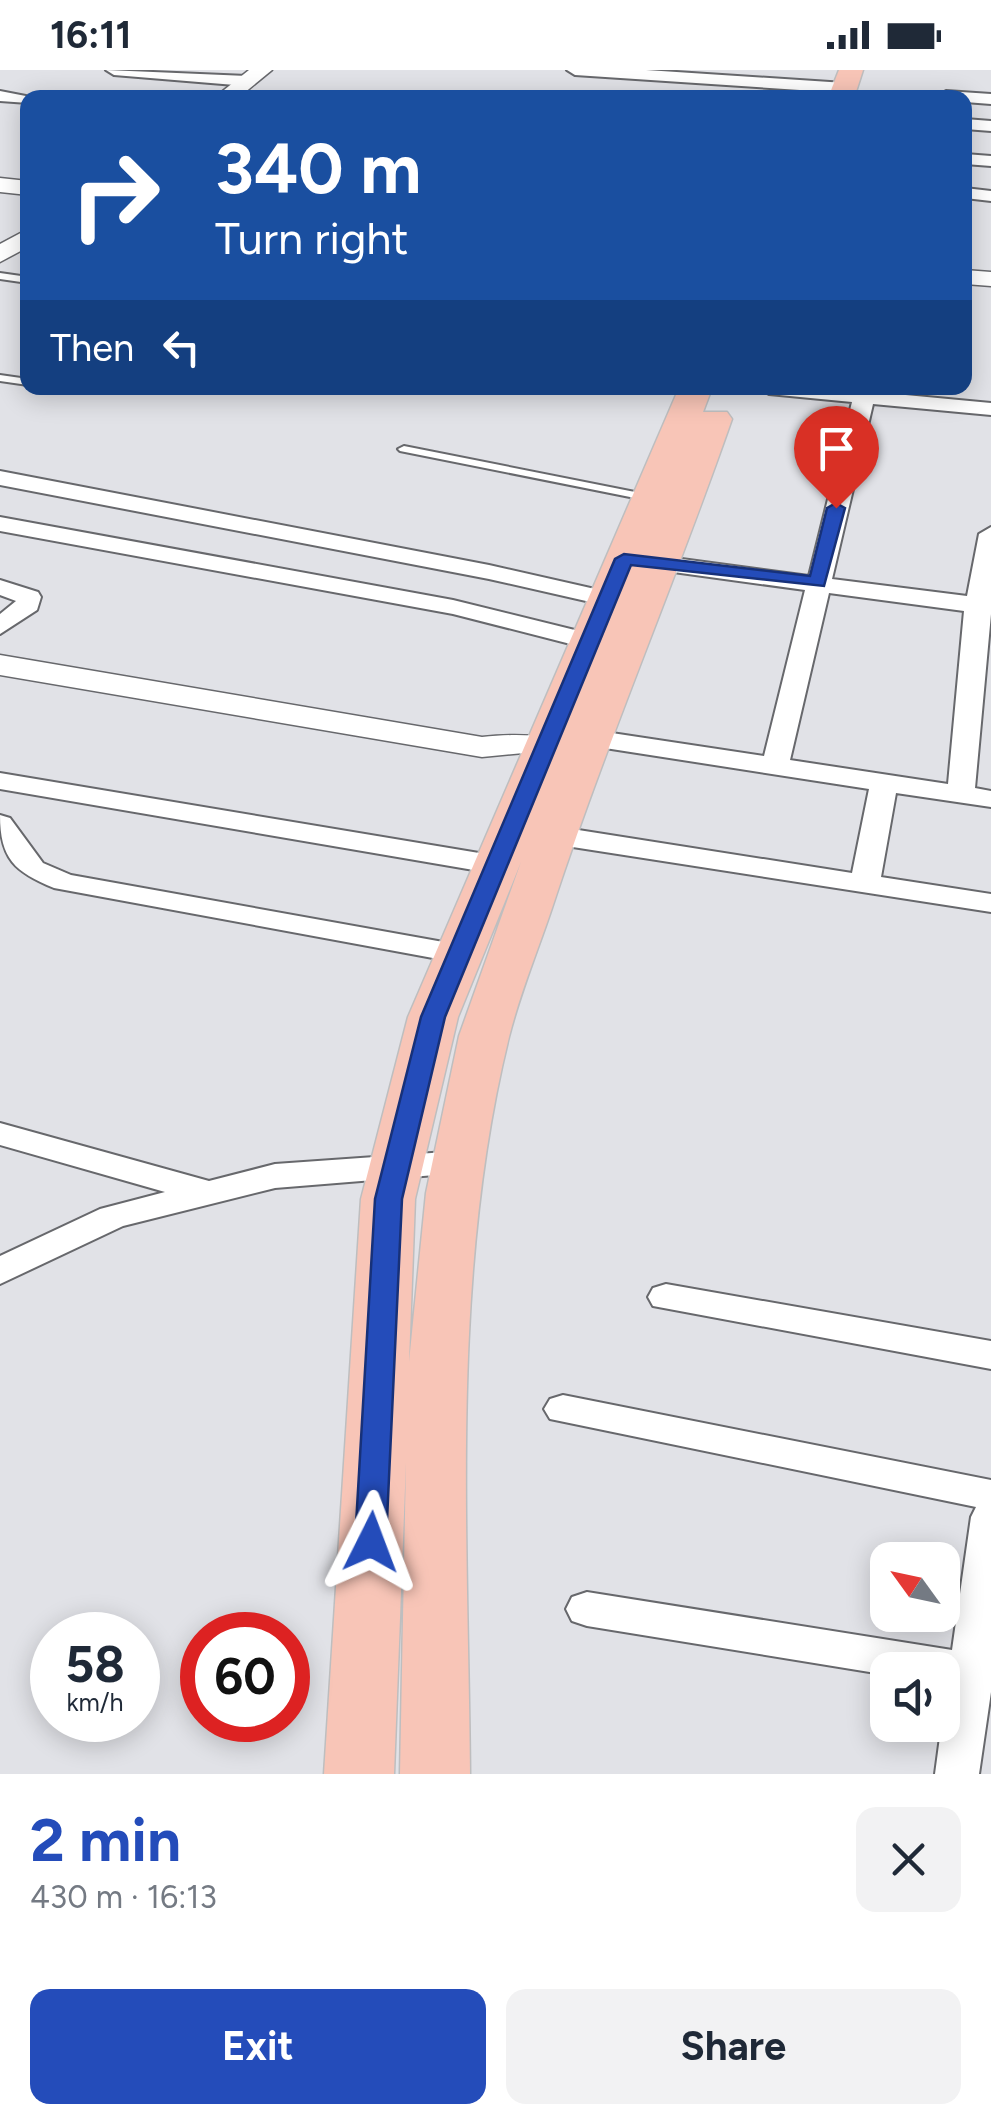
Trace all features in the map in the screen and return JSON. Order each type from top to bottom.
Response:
[{"type":"main road","points":[[667,500],[694,395]]},
{"type":"main road","points":[[434,1774],[393,1183],[433,1017],[460,954],[521,843],[632,574],[723,395]]},
{"type":"main road","points":[[562,745],[590,642],[632,574]]},
{"type":"main road","points":[[359,1774],[408,1386],[457,1178],[521,843]]},
{"type":"street","points":[[114,70],[254,76]]},
{"type":"street","points":[[575,70],[833,85]]},
{"type":"street","points":[[621,90],[640,74]]},
{"type":"street","points":[[852,395],[991,408]]},
{"type":"street","points":[[775,766],[864,396]]},
{"type":"street","points":[[0,478],[489,572],[817,582],[984,606]]},
{"type":"street","points":[[0,524],[453,607],[590,642]]},
{"type":"street","points":[[962,794],[991,534]]},
{"type":"street","points":[[0,587],[28,596],[28,605],[0,626]]},
{"type":"street","points":[[0,646],[500,728],[562,745]]},
{"type":"street","points":[[0,665],[482,747],[562,745],[775,766],[991,799]]},
{"type":"street","points":[[0,781],[865,882],[991,903]]},
{"type":"street","points":[[865,882],[884,785]]},
{"type":"street","points":[[0,824],[33,870],[64,882],[460,954]]},
{"type":"street","points":[[0,1134],[209,1192]]},
{"type":"street","points":[[0,1271],[112,1217],[275,1176],[393,1183],[457,1178]]},
{"type":"street","points":[[666,1297],[991,1356]]},
{"type":"street","points":[[562,1409],[991,1495]]},
{"type":"street","points":[[957,1774],[982,1672],[991,1517]]},
{"type":"street","points":[[587,1609],[982,1672]]},
{"type":"lane","points":[[404,449],[667,500]]},
{"type":"route","points":[[371,1542],[388,1199],[433,1017],[624,559],[817,582],[836,508]]}]
